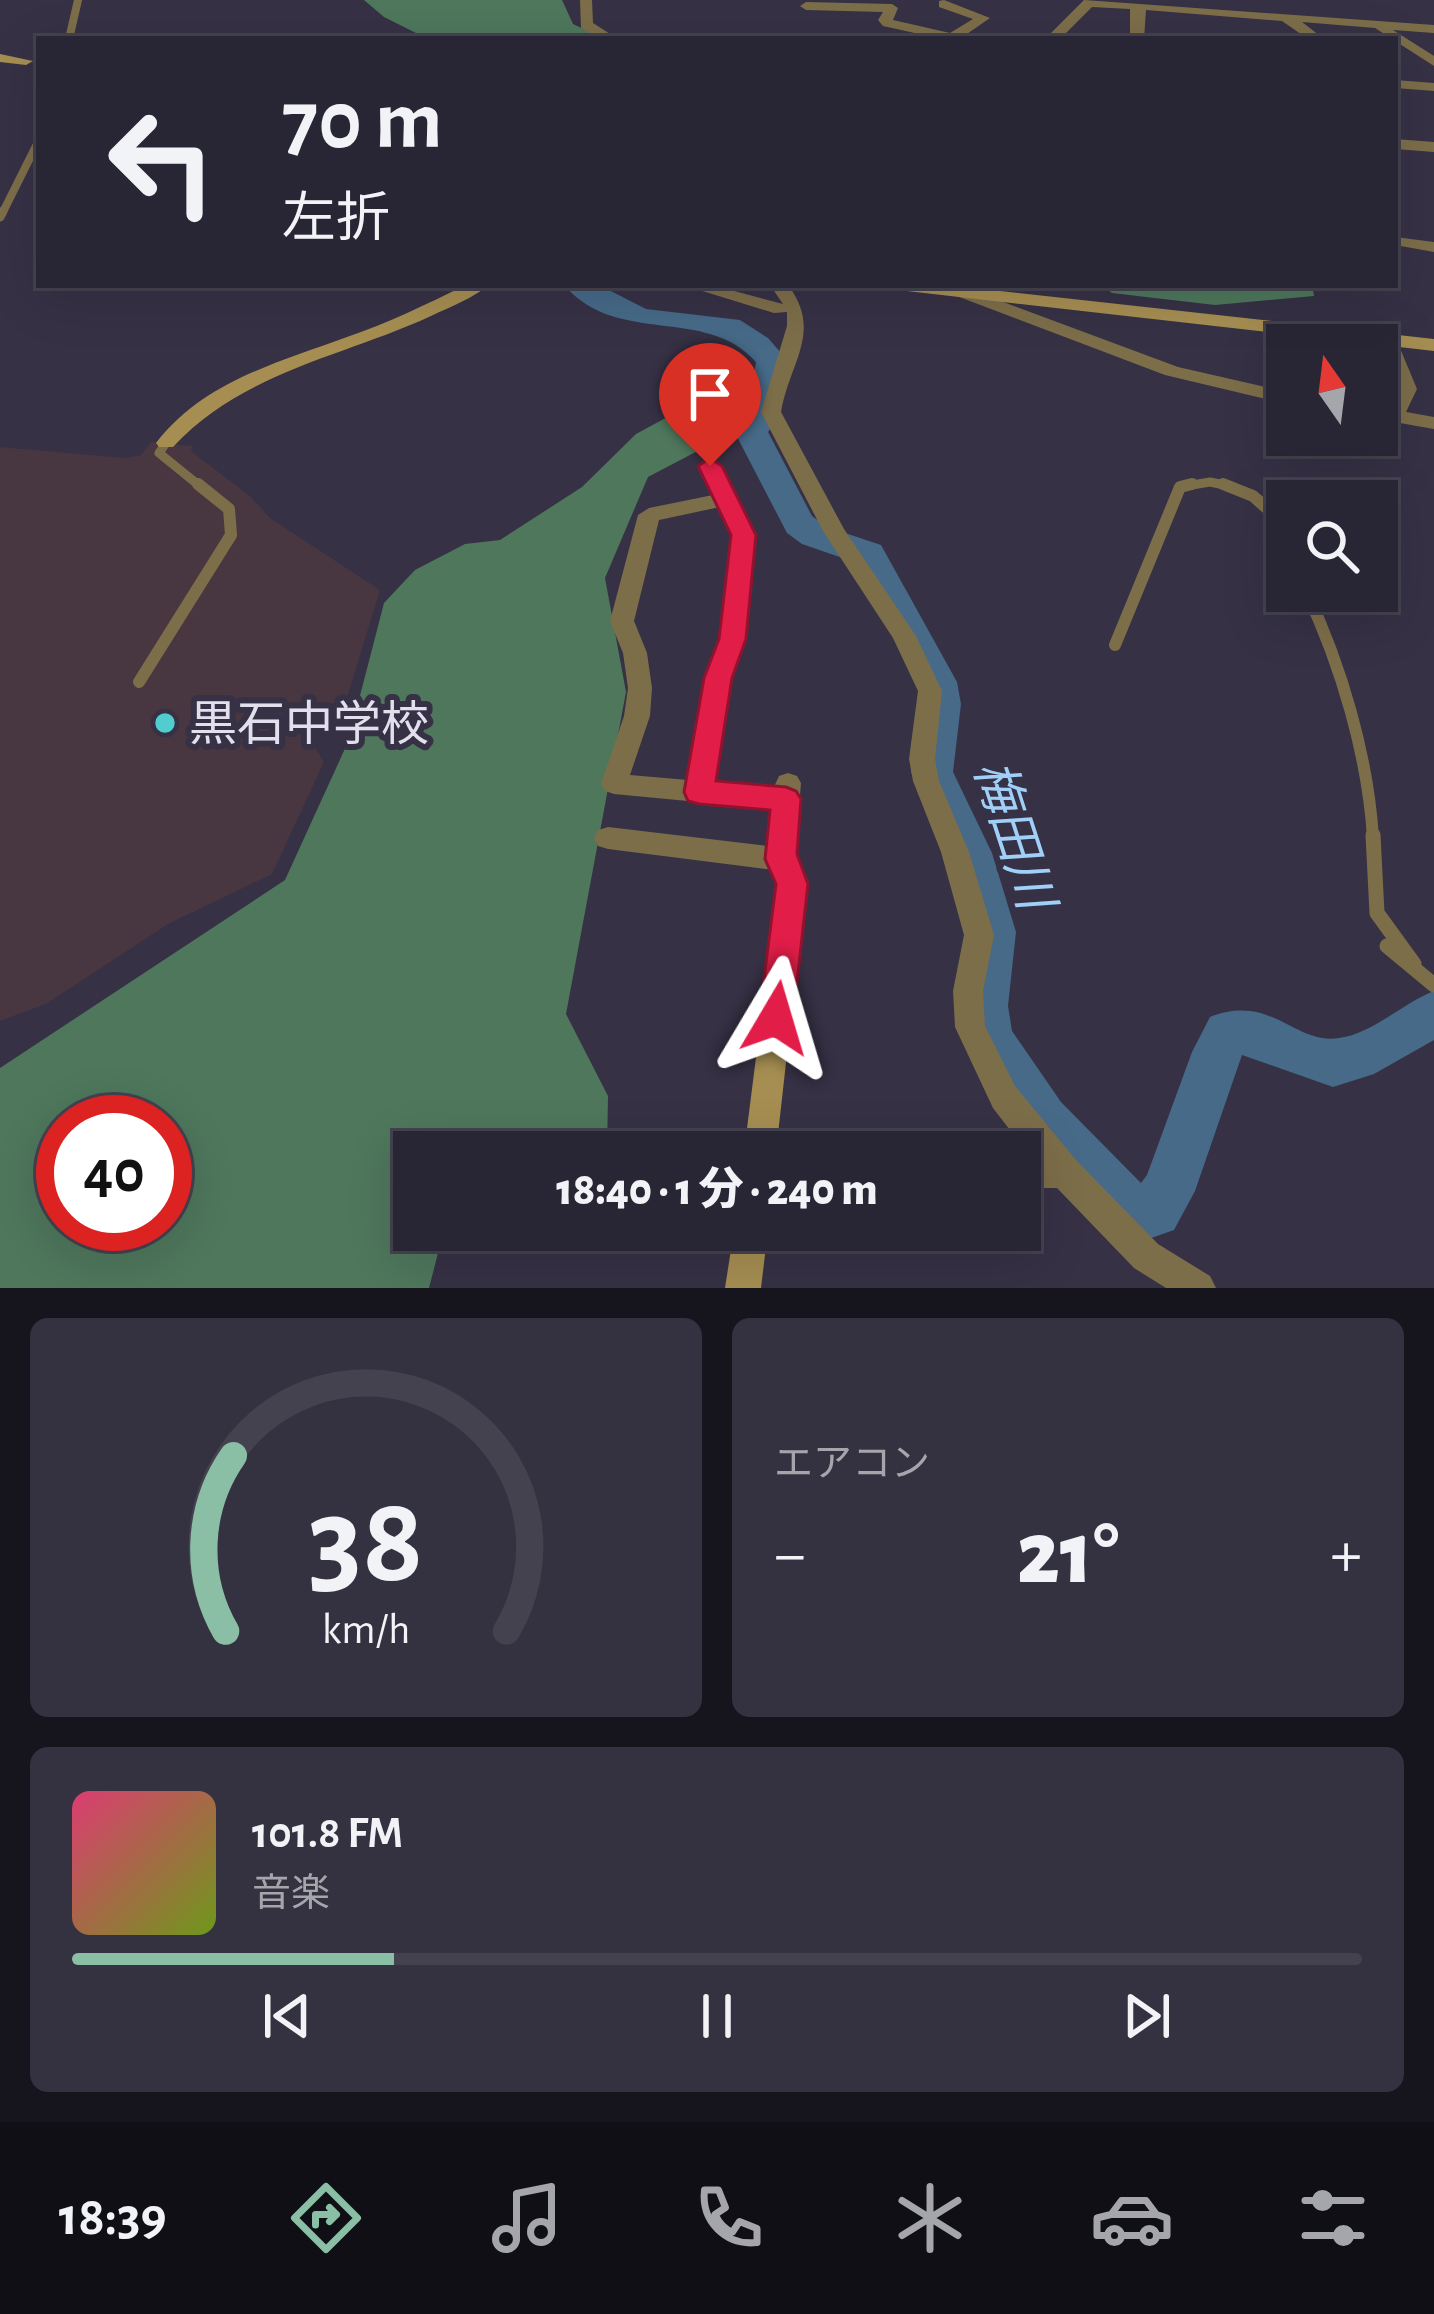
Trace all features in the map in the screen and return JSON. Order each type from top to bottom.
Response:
[{"type":"street","points":[[586,0],[586,25],[606,36]]},
{"type":"street","points":[[1055,36],[1089,3],[1434,29]]},
{"type":"street","points":[[944,4],[982,18],[960,36]]},
{"type":"street","points":[[806,6],[892,8],[885,20],[888,23],[948,36]]},
{"type":"street","points":[[1138,36],[1137,9],[1144,6]]},
{"type":"street","points":[[1282,15],[1313,36]]},
{"type":"street","points":[[1374,23],[1394,36]]},
{"type":"street","points":[[1398,39],[1434,62]]},
{"type":"street","points":[[0,58],[26,61]]},
{"type":"street","points":[[1398,84],[1434,87]]},
{"type":"street","points":[[1398,144],[1434,147]]},
{"type":"street","points":[[1398,241],[1434,247]]},
{"type":"street","points":[[166,443],[195,411],[236,383],[356,340],[473,288]]},
{"type":"street","points":[[701,288],[780,309]]},
{"type":"street","points":[[781,288],[797,313],[797,324],[784,355],[771,412],[844,543],[904,636],[930,691],[922,759],[926,781],[955,852],[979,935],[968,991],[970,1027],[1004,1096],[1064,1172],[1145,1256],[1198,1288]]},
{"type":"street","points":[[929,288],[1266,326]]},
{"type":"street","points":[[960,291],[1172,371],[1266,393]]},
{"type":"street","points":[[1398,341],[1434,345]]},
{"type":"street","points":[[1398,365],[1407,388],[1398,399]]},
{"type":"street","points":[[1398,416],[1434,424]]},
{"type":"street","points":[[699,792],[718,678],[733,639],[744,535],[710,466]]},
{"type":"street","points":[[726,499],[649,515],[622,622],[635,653],[640,688],[637,716],[614,784],[699,792],[787,791],[781,859]]},
{"type":"street","points":[[608,838],[781,859],[789,866],[792,884],[763,1131]]},
{"type":"street","points":[[1041,1172],[1064,1172]]},
{"type":"street","points":[[743,1288],[748,1251]]},
{"type":"lane","points":[[70,36],[78,0]]},
{"type":"lane","points":[[0,217],[36,146]]},
{"type":"lane","points":[[139,682],[231,536],[229,509],[159,453],[166,443]]},
{"type":"lane","points":[[1115,645],[1132,594],[1180,487],[1207,482],[1250,492],[1266,502]]},
{"type":"lane","points":[[1316,612],[1330,641],[1371,805],[1377,914],[1434,986]]},
{"type":"lane","points":[[1387,946],[1414,964]]},
{"type":"shaded area","name":"黒石中学校","points":[[151,442],[193,446],[191,451],[251,497],[270,518],[380,590],[342,714],[309,738],[324,762],[272,874],[168,924],[46,1004],[0,1021],[0,447],[125,458],[141,455]]},
{"type":"green space","points":[[364,0],[562,0],[573,24],[594,34],[422,36],[384,17]]},
{"type":"green space","points":[[1106,288],[1313,288],[1314,296],[1215,305],[1112,293]]},
{"type":"green space","points":[[675,386],[729,421],[709,445],[648,477],[605,578],[626,692],[566,1014],[608,1096],[607,1131],[393,1131],[393,1251],[439,1251],[429,1288],[0,1288],[0,1068],[285,880],[348,742],[384,603],[415,570],[465,544],[500,540],[582,487],[636,434],[673,414]]},
{"type":"waterway","name":"梅田川","points":[[583,288],[639,316],[730,327],[758,345],[772,361],[763,417],[751,431],[784,501],[807,531],[868,554],[937,682],[940,704],[932,772],[970,853],[990,917],[992,944],[983,1006],[987,1032],[1000,1060],[1042,1120],[1137,1215],[1155,1211],[1168,1191],[1228,1033],[1260,1034],[1333,1063],[1370,1051],[1434,1014]]},
{"type":"place","name":"黒石中学校","points":[[165,723]]},
{"type":"route","points":[[710,466],[744,535],[733,639],[718,678],[699,792],[786,799],[781,859],[793,874],[776,1018]]}]
